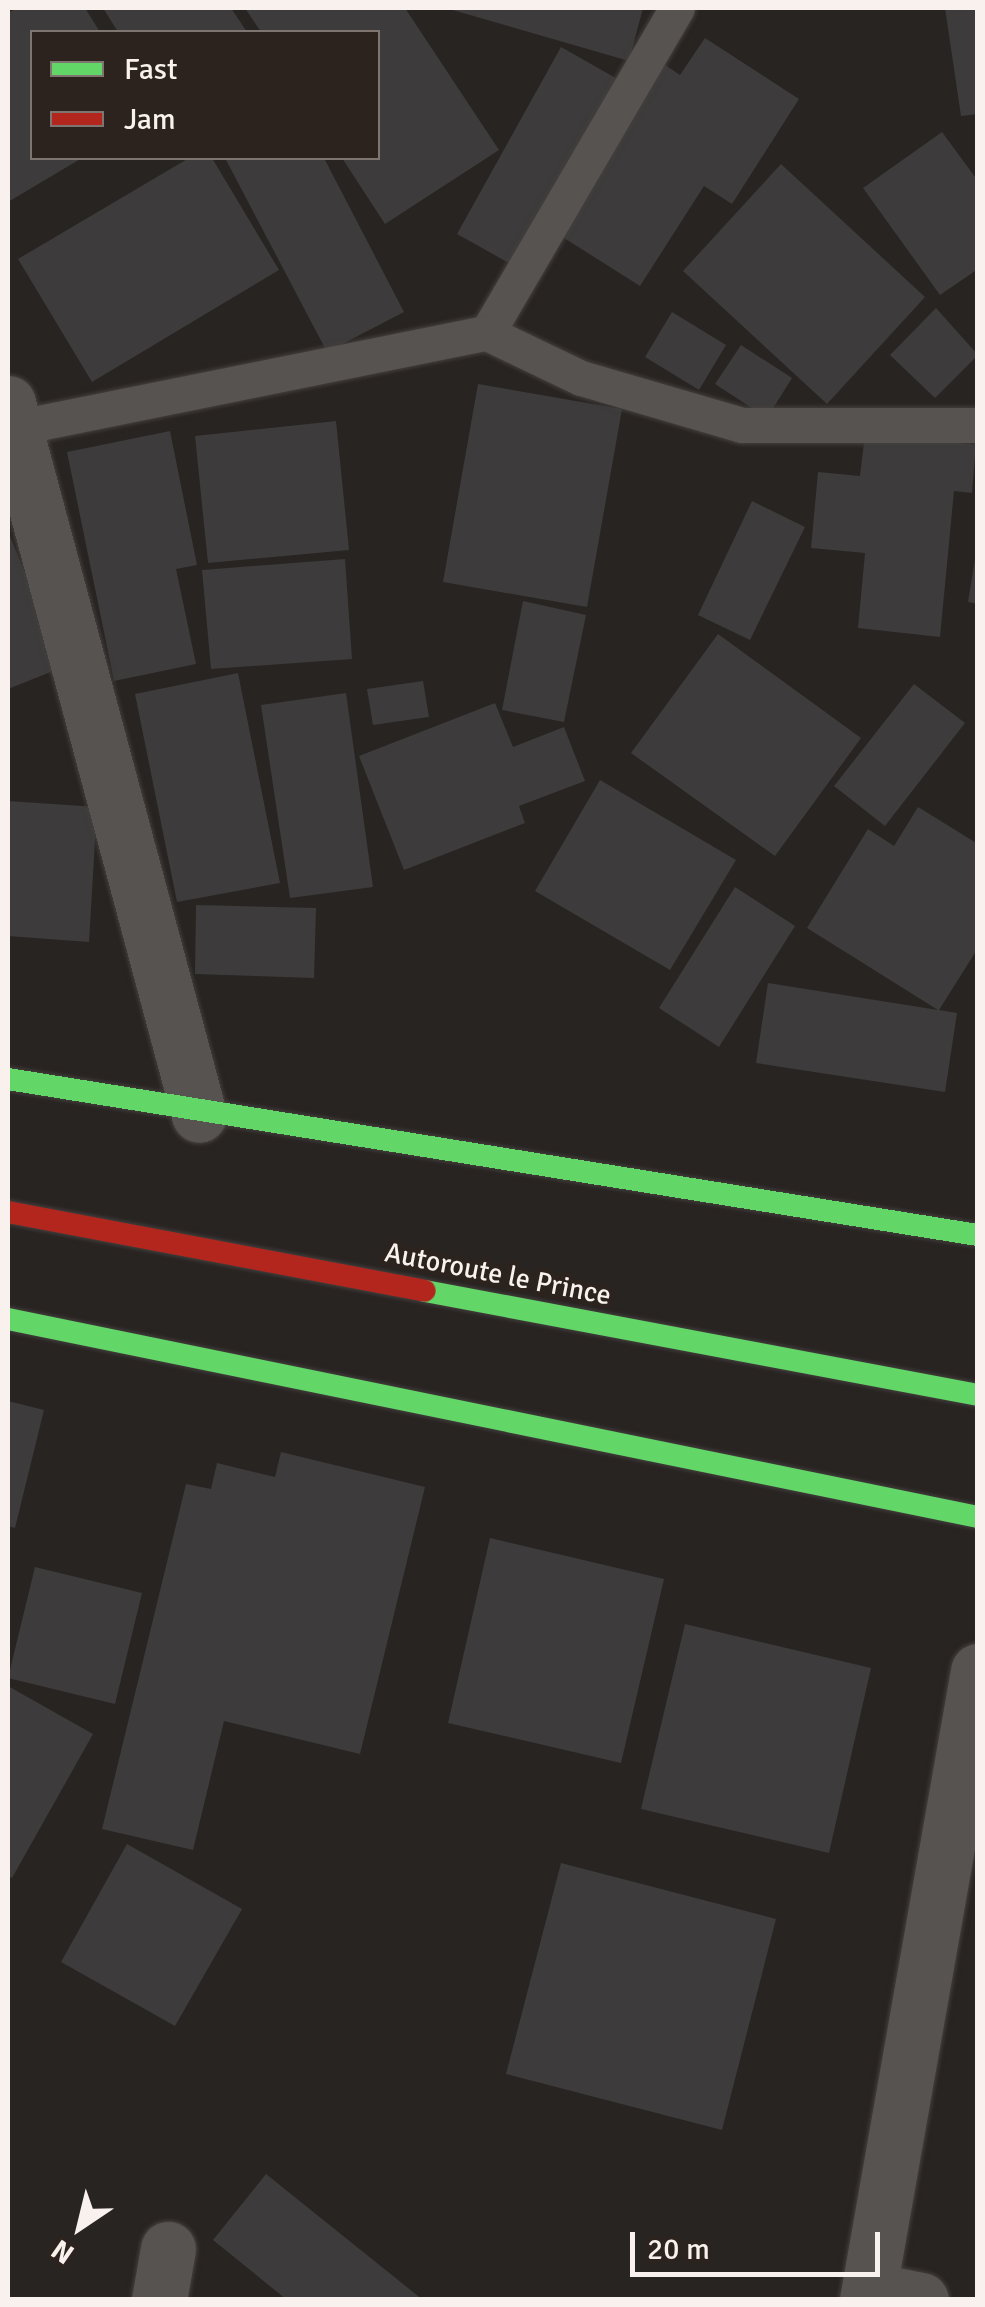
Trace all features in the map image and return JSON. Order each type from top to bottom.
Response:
[{"type":"main road","points":[[8,1079],[199,1115],[978,1235]]},
{"type":"main road","name":"Autoroute le Prince","points":[[8,1212],[978,1395]]},
{"type":"main road","points":[[8,1320],[978,1518]]},
{"type":"street","points":[[13,415],[199,1115]]},
{"type":"street","points":[[886,2296],[978,1670]]},
{"type":"lane","points":[[487,332],[677,8]]},
{"type":"lane","points":[[13,415],[487,332],[580,378],[742,425],[978,425]]},
{"type":"building","points":[[17,8],[85,8],[99,30],[30,30],[30,160],[79,160],[8,202],[8,13]]},
{"type":"building","points":[[103,8],[231,8],[246,30],[117,30]]},
{"type":"building","points":[[245,8],[405,8],[499,150],[385,224],[343,160],[380,160],[380,30],[260,30]]},
{"type":"building","points":[[449,8],[643,8],[629,61]]},
{"type":"building","points":[[945,8],[978,8],[978,114],[961,116]]},
{"type":"building","points":[[705,38],[799,99],[732,204],[704,186],[640,286],[553,231],[661,62],[680,75]]},
{"type":"building","points":[[561,47],[621,81],[516,267],[457,234]]},
{"type":"building","points":[[942,132],[978,181],[978,269],[940,295],[863,188]]},
{"type":"building","points":[[186,160],[213,160],[279,270],[92,382],[18,259]]},
{"type":"building","points":[[226,160],[325,160],[404,312],[327,352]]},
{"type":"building","points":[[781,164],[925,297],[827,404],[683,271]]},
{"type":"building","points":[[936,308],[978,355],[935,398],[890,355]]},
{"type":"building","points":[[672,312],[726,345],[699,390],[645,357]]},
{"type":"building","points":[[741,345],[792,378],[767,418],[715,384]]},
{"type":"building","points":[[478,384],[622,409],[587,607],[443,582]]},
{"type":"building","points":[[336,421],[349,550],[208,563],[195,436]]},
{"type":"building","points":[[170,431],[197,565],[176,569],[196,664],[114,681],[67,452]]},
{"type":"building","points":[[865,434],[976,445],[972,493],[954,491],[940,637],[858,628],[865,553],[811,548],[818,472],[860,476]]},
{"type":"building","points":[[752,501],[805,527],[750,640],[698,615]]},
{"type":"building","points":[[8,531],[63,667],[8,689]]},
{"type":"building","points":[[345,559],[352,659],[211,669],[202,570]]},
{"type":"building","points":[[978,559],[978,604],[968,602]]},
{"type":"building","points":[[523,601],[586,615],[564,722],[502,710]]},
{"type":"building","points":[[718,634],[861,738],[775,856],[631,753]]},
{"type":"building","points":[[238,673],[280,883],[177,902],[135,694]]},
{"type":"building","points":[[423,681],[429,717],[373,725],[367,689]]},
{"type":"building","points":[[914,684],[965,723],[885,826],[834,786]]},
{"type":"building","points":[[346,693],[373,887],[290,898],[261,705]]},
{"type":"building","points":[[495,703],[513,747],[564,727],[585,781],[519,806],[525,823],[404,870],[359,756]]},
{"type":"building","points":[[600,780],[736,860],[670,970],[535,891]]},
{"type":"building","points":[[8,801],[97,807],[89,942],[8,936]]},
{"type":"building","points":[[918,807],[978,844],[978,948],[939,1010],[957,1013],[945,1092],[756,1063],[768,983],[938,1010],[807,928],[868,829],[894,846]]},
{"type":"building","points":[[735,887],[795,926],[719,1047],[659,1008]]},
{"type":"building","points":[[196,905],[316,908],[314,978],[195,974]]},
{"type":"building","points":[[8,1401],[44,1410],[15,1528],[8,1526]]},
{"type":"building","points":[[281,1452],[425,1487],[360,1754],[224,1721],[193,1850],[102,1829],[186,1484],[211,1489],[217,1463],[275,1477]]},
{"type":"building","points":[[490,1538],[664,1579],[621,1763],[448,1723]]},
{"type":"building","points":[[35,1567],[142,1593],[115,1704],[8,1678]]},
{"type":"building","points":[[685,1624],[871,1668],[829,1853],[641,1809]]},
{"type":"building","points":[[8,1686],[93,1734],[12,1878],[8,1876]]},
{"type":"building","points":[[127,1844],[242,1909],[175,2026],[61,1962]]},
{"type":"building","points":[[561,1863],[776,1919],[722,2130],[506,2074]]},
{"type":"building","points":[[266,2174],[423,2300],[287,2300],[213,2240]]},
{"type":"traffic: fast","points":[[8,1079],[978,1235]]},
{"type":"traffic: fast","points":[[425,1291],[978,1395]]},
{"type":"traffic: fast","points":[[8,1319],[978,1517]]},
{"type":"traffic: jam","points":[[8,1212],[425,1291]]}]
